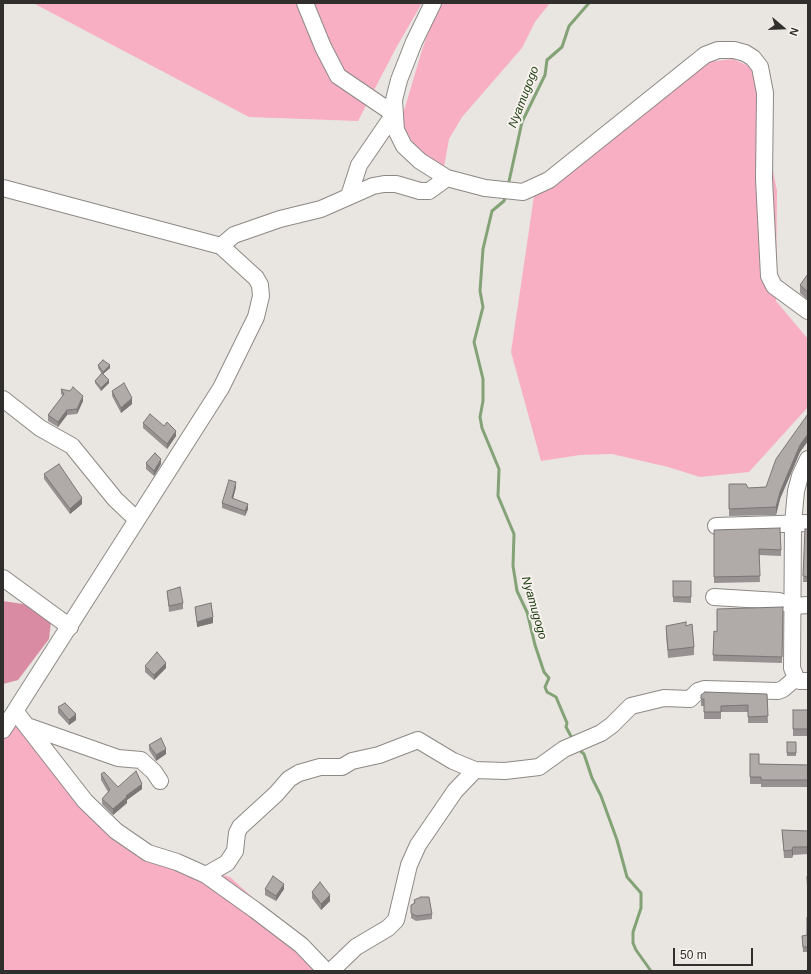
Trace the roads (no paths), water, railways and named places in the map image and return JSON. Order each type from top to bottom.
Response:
[{"type":"street","points":[[305,3],[323,47],[338,76],[394,114]]},
{"type":"street","points":[[433,3],[414,42],[399,80],[394,100],[396,130],[404,146],[420,161],[447,178],[485,188],[524,192],[534,188],[548,180],[705,55],[718,50],[734,50],[745,53],[760,67],[764,80],[764,179],[770,276],[774,286],[808,311]]},
{"type":"street","points":[[349,196],[359,165],[394,114]]},
{"type":"street","points":[[221,246],[234,235],[280,219],[321,209],[349,196],[384,184],[429,191],[447,178]]},
{"type":"street","points":[[3,188],[221,246],[256,278],[260,285],[260,306],[251,328],[221,388],[136,519],[70,627],[3,730]]},
{"type":"street","points":[[3,400],[40,428],[72,446],[115,499],[136,519]]},
{"type":"street","points":[[206,875],[227,863],[235,851],[237,833],[240,827],[276,794],[289,779],[299,772],[320,767],[342,767],[352,761],[379,755],[418,740],[474,770],[505,771],[539,767],[564,749],[601,733],[612,725],[631,706],[664,698],[690,699],[698,691],[704,689],[778,691],[802,680],[792,668],[801,605],[801,523],[796,491],[800,476],[808,459]]},
{"type":"street","points":[[716,526],[801,523]]},
{"type":"street","points":[[3,578],[70,627]]},
{"type":"street","points":[[714,597],[779,601],[801,605]]},
{"type":"street","points":[[15,711],[30,727],[85,801],[116,831],[148,853],[177,862],[206,875],[301,945],[326,971]]},
{"type":"street","points":[[30,727],[118,758],[141,760],[154,772],[160,781]]},
{"type":"street","points":[[331,971],[352,951],[388,928],[396,920],[408,865],[418,845],[455,791],[474,770]]},
{"type":"waterway","name":"Nyamugogo","points":[[508,186],[522,122],[545,75],[547,60],[562,47],[569,26],[589,3]]},
{"type":"waterway","name":"Nyamugogo","points":[[506,195],[504,201],[492,211],[483,249],[480,291],[483,307],[474,342],[483,379],[483,401],[480,417],[482,428],[499,469],[498,496],[514,534],[513,566],[517,591],[527,612],[535,645],[544,672],[549,678],[545,687],[547,692],[556,697],[567,723],[566,727],[573,740]]},
{"type":"waterway","name":"Nyamugogo","points":[[578,749],[584,754],[592,778],[601,796],[617,840],[627,877],[641,893],[641,908],[633,932],[633,943],[636,950],[651,971]]}]
